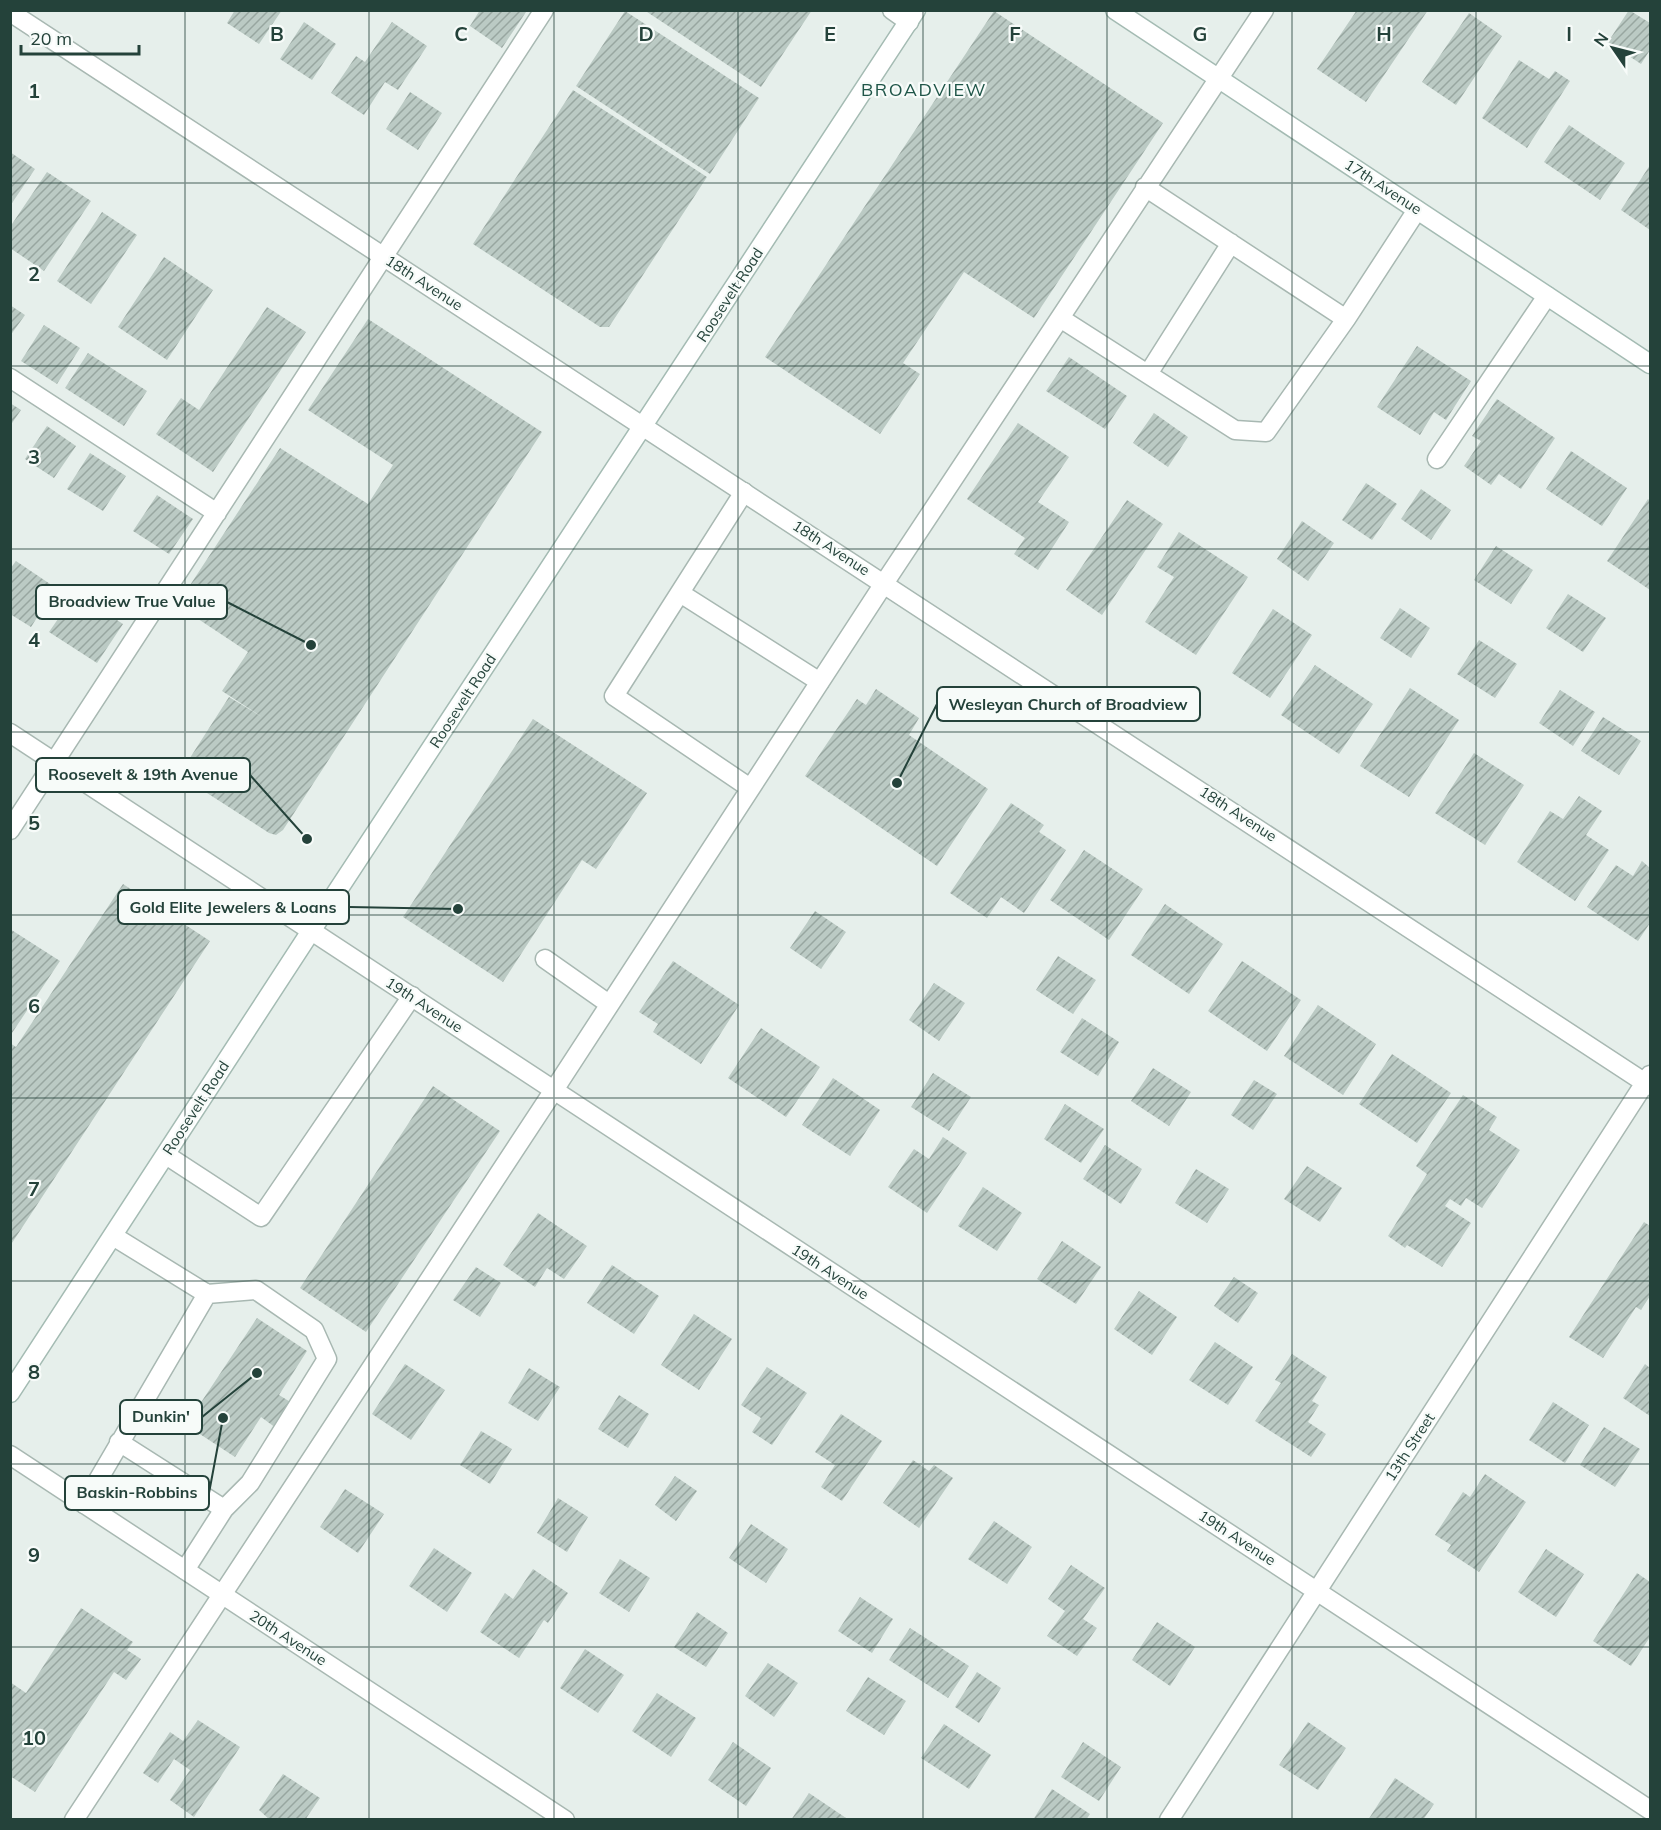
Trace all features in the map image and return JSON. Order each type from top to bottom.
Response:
[{"type":"street","points":[[10,830],[544,10]]},
{"type":"street","points":[[892,10],[913,16]]},
{"type":"street","name":"17th Avenue","points":[[1115,10],[1650,364]]},
{"type":"street","points":[[74,1820],[885,582],[1264,10]]},
{"type":"street","name":"18th Avenue","points":[[10,12],[1649,1081]]},
{"type":"street","name":"Roosevelt Road","points":[[10,1393],[913,16]]},
{"type":"street","points":[[1145,187],[1346,319]]},
{"type":"street","points":[[1060,318],[1235,430],[1266,432],[1346,319],[1417,210]]},
{"type":"street","points":[[1148,374],[1231,243]]},
{"type":"street","points":[[1437,459],[1547,296]]},
{"type":"street","points":[[10,378],[217,513]]},
{"type":"street","points":[[744,492],[614,696],[750,788]]},
{"type":"street","points":[[680,593],[820,682]]},
{"type":"street","name":"19th Avenue","points":[[10,733],[1650,1810]]},
{"type":"street","points":[[545,959],[609,1004]]},
{"type":"street","points":[[166,1155],[261,1217],[412,996]]},
{"type":"street","name":"13th Street","points":[[1169,1820],[1649,1081]]},
{"type":"street","points":[[113,1236],[207,1294],[255,1290],[314,1330],[327,1359],[250,1483],[224,1509],[185,1570]]},
{"type":"street","points":[[84,1504],[207,1294]]},
{"type":"street","points":[[119,1442],[224,1509]]},
{"type":"street","name":"20th Avenue","points":[[10,1455],[565,1820]]},
{"type":"building","points":[[235,10],[282,10],[259,44],[227,23]]},
{"type":"building","points":[[480,10],[524,10],[526,12],[502,48],[470,26]]},
{"type":"building","points":[[644,10],[812,10],[761,87]]},
{"type":"building","points":[[1357,10],[1428,10],[1366,102],[1317,69]]},
{"type":"building","points":[[1629,10],[1650,23],[1650,50],[1641,64],[1608,42]]},
{"type":"building","points":[[625,11],[759,98],[710,174],[576,86]]},
{"type":"building","points":[[994,11],[1163,123],[1034,318],[964,272],[903,363],[920,374],[880,434],[765,357]]},
{"type":"building","points":[[1469,13],[1502,36],[1456,105],[1422,82]]},
{"type":"building","points":[[304,22],[336,44],[312,80],[280,59]]},
{"type":"building","points":[[392,22],[427,46],[398,90],[385,82],[364,115],[331,93],[356,56],[365,62]]},
{"type":"building","points":[[1519,60],[1549,79],[1555,71],[1570,81],[1527,148],[1482,118]]},
{"type":"building","points":[[573,90],[707,177],[609,327],[600,327],[473,244]]},
{"type":"building","points":[[410,92],[442,113],[418,150],[386,129]]},
{"type":"building","points":[[1569,125],[1625,163],[1600,200],[1544,162]]},
{"type":"building","points":[[10,152],[35,169],[10,206]]},
{"type":"building","points":[[1650,165],[1650,230],[1621,210]]},
{"type":"building","points":[[47,172],[91,201],[44,271],[10,248],[10,227]]},
{"type":"building","points":[[102,212],[137,235],[91,304],[57,281]]},
{"type":"building","points":[[164,257],[213,290],[167,360],[118,327]]},
{"type":"building","points":[[10,305],[25,315],[10,336]]},
{"type":"building","points":[[267,307],[306,332],[213,472],[156,434],[181,398],[199,410]]},
{"type":"building","points":[[368,319],[542,432],[283,830],[276,835],[269,833],[179,775],[229,697],[262,717],[222,691],[248,652],[177,605],[280,448],[368,504],[393,465],[308,410]]},
{"type":"building","points":[[44,325],[80,348],[57,384],[21,361]]},
{"type":"building","points":[[1417,346],[1471,381],[1446,420],[1434,412],[1420,435],[1377,407]]},
{"type":"building","points":[[88,353],[147,391],[124,426],[65,388]]},
{"type":"building","points":[[1069,357],[1127,396],[1105,429],[1046,391]]},
{"type":"building","points":[[1497,399],[1555,438],[1521,489],[1499,474],[1491,485],[1464,466],[1481,441],[1472,436]]},
{"type":"building","points":[[10,403],[21,410],[10,426]]},
{"type":"building","points":[[1154,413],[1188,437],[1168,467],[1133,443]]},
{"type":"building","points":[[1018,423],[1069,457],[1038,502],[1069,522],[1038,570],[1014,554],[1025,538],[967,499]]},
{"type":"building","points":[[47,426],[76,446],[54,478],[25,459]]},
{"type":"building","points":[[1571,451],[1627,488],[1602,526],[1546,489]]},
{"type":"building","points":[[90,453],[126,476],[103,511],[67,489]]},
{"type":"building","points":[[1366,483],[1397,504],[1372,540],[1342,520]]},
{"type":"building","points":[[1421,489],[1451,510],[1431,540],[1401,519]]},
{"type":"building","points":[[157,495],[193,519],[169,554],[133,531]]},
{"type":"building","points":[[1648,499],[1650,501],[1650,590],[1607,561]]},
{"type":"building","points":[[1127,500],[1163,524],[1102,615],[1066,590]]},
{"type":"building","points":[[1302,521],[1334,543],[1308,581],[1277,559]]},
{"type":"building","points":[[1179,532],[1248,577],[1196,655],[1145,622],[1174,577],[1157,567]]},
{"type":"building","points":[[1496,546],[1533,570],[1511,604],[1474,580]]},
{"type":"building","points":[[16,561],[56,588],[31,627],[10,614],[10,569]]},
{"type":"building","points":[[76,593],[123,624],[97,663],[49,632]]},
{"type":"building","points":[[1568,594],[1606,618],[1583,652],[1546,628]]},
{"type":"building","points":[[1400,608],[1430,628],[1411,658],[1380,638]]},
{"type":"building","points":[[1273,609],[1312,635],[1270,698],[1232,673]]},
{"type":"building","points":[[1479,640],[1517,664],[1495,698],[1457,674]]},
{"type":"building","points":[[1315,665],[1373,704],[1339,754],[1281,715]]},
{"type":"building","points":[[1410,688],[1459,720],[1409,797],[1360,766]]},
{"type":"building","points":[[876,689],[919,718],[909,735],[988,789],[937,866],[805,776],[857,699],[866,705]]},
{"type":"building","points":[[1560,690],[1595,712],[1573,746],[1539,723]]},
{"type":"building","points":[[1603,717],[1641,741],[1619,775],[1581,751]]},
{"type":"building","points":[[533,719],[647,793],[596,869],[582,860],[503,982],[403,917]]},
{"type":"building","points":[[1474,753],[1524,785],[1485,845],[1435,813]]},
{"type":"building","points":[[1579,796],[1602,811],[1586,835],[1609,850],[1575,901],[1517,862],[1550,811],[1563,819]]},
{"type":"building","points":[[1011,803],[1044,825],[1039,832],[1066,850],[1024,913],[1001,897],[987,918],[950,893]]},
{"type":"building","points":[[1084,850],[1143,889],[1109,940],[1050,900]]},
{"type":"building","points":[[1642,861],[1650,868],[1650,923],[1638,941],[1587,907],[1616,865],[1633,876]]},
{"type":"building","points":[[123,884],[210,941],[10,1246],[10,1043],[16,1047]]},
{"type":"building","points":[[1165,904],[1223,944],[1189,994],[1131,955]]},
{"type":"building","points":[[815,911],[846,932],[821,969],[790,948]]},
{"type":"building","points":[[10,929],[60,961],[10,1036]]},
{"type":"building","points":[[1058,956],[1096,980],[1073,1014],[1036,990]]},
{"type":"building","points":[[673,961],[739,1005],[701,1064],[653,1032],[658,1024],[639,1012]]},
{"type":"building","points":[[1242,961],[1301,1000],[1267,1051],[1208,1011]]},
{"type":"building","points":[[934,983],[965,1003],[939,1041],[909,1020]]},
{"type":"building","points":[[1318,1005],[1376,1044],[1343,1095],[1284,1056]]},
{"type":"building","points":[[1082,1018],[1119,1042],[1098,1076],[1060,1052]]},
{"type":"building","points":[[761,1028],[820,1067],[786,1117],[728,1078]]},
{"type":"building","points":[[1392,1054],[1451,1093],[1417,1143],[1359,1104]]},
{"type":"building","points":[[1153,1068],[1191,1092],[1169,1126],[1131,1101]]},
{"type":"building","points":[[933,1073],[971,1097],[949,1131],[911,1107]]},
{"type":"building","points":[[833,1078],[880,1110],[850,1156],[802,1125]]},
{"type":"building","points":[[1254,1080],[1277,1094],[1253,1130],[1231,1115]]},
{"type":"building","points":[[433,1086],[500,1131],[366,1332],[300,1288]]},
{"type":"building","points":[[1463,1095],[1497,1117],[1489,1130],[1520,1150],[1482,1208],[1466,1198],[1461,1206],[1450,1199],[1445,1206],[1471,1223],[1442,1267],[1407,1245],[1405,1248],[1388,1236],[1427,1174],[1416,1166]]},
{"type":"building","points":[[1065,1104],[1104,1129],[1081,1163],[1044,1139]]},
{"type":"building","points":[[943,1137],[967,1153],[927,1213],[888,1187],[914,1149],[929,1159]]},
{"type":"building","points":[[1105,1145],[1142,1169],[1121,1204],[1083,1179]]},
{"type":"building","points":[[1307,1166],[1342,1188],[1320,1222],[1284,1199]]},
{"type":"building","points":[[1196,1169],[1229,1189],[1207,1223],[1175,1203]]},
{"type":"building","points":[[983,1187],[1022,1213],[997,1251],[958,1226]]},
{"type":"building","points":[[538,1213],[587,1246],[564,1279],[547,1268],[535,1287],[503,1265]]},
{"type":"building","points":[[1644,1222],[1650,1226],[1650,1296],[1641,1310],[1636,1307],[1603,1358],[1569,1337]]},
{"type":"building","points":[[1062,1241],[1101,1267],[1076,1304],[1037,1279]]},
{"type":"building","points":[[612,1265],[659,1296],[634,1334],[587,1303]]},
{"type":"building","points":[[476,1267],[501,1283],[480,1317],[453,1300]]},
{"type":"building","points":[[1234,1277],[1258,1293],[1238,1323],[1214,1306]]},
{"type":"building","points":[[1139,1291],[1177,1317],[1152,1355],[1114,1329]]},
{"type":"building","points":[[694,1314],[732,1339],[699,1390],[661,1365]]},
{"type":"building","points":[[257,1318],[307,1351],[279,1395],[292,1403],[276,1428],[261,1417],[235,1457],[186,1425]]},
{"type":"building","points":[[1215,1342],[1253,1367],[1228,1405],[1189,1380]]},
{"type":"building","points":[[1292,1354],[1327,1377],[1312,1401],[1319,1405],[1308,1422],[1326,1434],[1311,1457],[1255,1421],[1281,1383],[1275,1380]]},
{"type":"building","points":[[405,1364],[445,1390],[411,1440],[372,1414]]},
{"type":"building","points":[[1645,1364],[1650,1368],[1650,1416],[1623,1398]]},
{"type":"building","points":[[767,1367],[807,1393],[772,1445],[752,1432],[761,1418],[741,1405]]},
{"type":"building","points":[[529,1368],[560,1387],[538,1421],[508,1403]]},
{"type":"building","points":[[619,1395],[649,1414],[628,1448],[598,1429]]},
{"type":"building","points":[[1553,1402],[1589,1425],[1565,1463],[1529,1440]]},
{"type":"building","points":[[841,1414],[882,1441],[842,1501],[821,1487],[835,1465],[815,1452]]},
{"type":"building","points":[[1604,1427],[1640,1449],[1615,1487],[1580,1465]]},
{"type":"building","points":[[481,1431],[512,1449],[490,1484],[460,1465]]},
{"type":"building","points":[[913,1460],[929,1471],[934,1465],[953,1478],[919,1528],[883,1503]]},
{"type":"building","points":[[1485,1474],[1526,1502],[1479,1572],[1447,1551],[1451,1545],[1435,1535],[1463,1492],[1470,1497]]},
{"type":"building","points":[[675,1476],[697,1491],[676,1521],[655,1505]]},
{"type":"building","points":[[345,1489],[384,1514],[358,1553],[320,1527]]},
{"type":"building","points":[[558,1498],[588,1517],[567,1552],[537,1533]]},
{"type":"building","points":[[994,1521],[1032,1547],[1007,1584],[968,1559]]},
{"type":"building","points":[[751,1524],[788,1549],[766,1583],[729,1558]]},
{"type":"building","points":[[434,1548],[472,1573],[447,1612],[409,1586]]},
{"type":"building","points":[[1546,1549],[1584,1574],[1556,1617],[1518,1592]]},
{"type":"building","points":[[620,1559],[650,1578],[629,1612],[599,1593]]},
{"type":"building","points":[[1071,1565],[1105,1588],[1083,1619],[1097,1628],[1077,1656],[1047,1636],[1065,1611],[1048,1599]]},
{"type":"building","points":[[533,1569],[568,1593],[548,1623],[544,1620],[519,1658],[480,1632],[505,1593],[513,1599]]},
{"type":"building","points":[[1637,1573],[1650,1582],[1650,1637],[1631,1666],[1593,1641]]},
{"type":"building","points":[[860,1597],[893,1619],[872,1653],[838,1631]]},
{"type":"building","points":[[81,1608],[133,1642],[127,1650],[141,1659],[126,1680],[114,1672],[35,1792],[10,1776],[10,1682],[26,1693]]},
{"type":"building","points":[[697,1612],[728,1633],[706,1667],[674,1647]]},
{"type":"building","points":[[1157,1622],[1195,1647],[1170,1686],[1132,1660]]},
{"type":"building","points":[[910,1628],[969,1666],[948,1698],[889,1660]]},
{"type":"building","points":[[585,1649],[624,1675],[598,1713],[560,1688]]},
{"type":"building","points":[[768,1663],[798,1683],[774,1717],[745,1696]]},
{"type":"building","points":[[977,1672],[1001,1688],[979,1723],[955,1707]]},
{"type":"building","points":[[868,1677],[906,1701],[884,1735],[846,1711]]},
{"type":"building","points":[[657,1693],[696,1718],[671,1757],[632,1731]]},
{"type":"building","points":[[198,1720],[240,1747],[194,1817],[170,1800],[190,1770],[174,1759],[158,1783],[143,1773],[170,1732],[183,1741]]},
{"type":"building","points":[[1308,1722],[1346,1748],[1318,1790],[1279,1765]]},
{"type":"building","points":[[944,1724],[991,1755],[969,1789],[921,1758]]},
{"type":"building","points":[[733,1742],[771,1768],[746,1806],[708,1780]]},
{"type":"building","points":[[1083,1742],[1121,1767],[1099,1801],[1061,1777]]},
{"type":"building","points":[[283,1774],[320,1798],[305,1820],[270,1820],[259,1810]]},
{"type":"building","points":[[1395,1778],[1434,1804],[1423,1820],[1368,1820]]},
{"type":"building","points":[[1052,1789],[1090,1814],[1086,1820],[1033,1820]]},
{"type":"building","points":[[809,1793],[849,1820],[791,1820]]},
{"type":"place","name":"Broadview True Value","points":[[311,645]]},
{"type":"place","name":"Wesleyan Church of Broadview","points":[[897,783]]},
{"type":"place","name":"Roosevelt & 19th Avenue","points":[[307,839]]},
{"type":"place","name":"Gold Elite Jewelers & Loans","points":[[458,909]]},
{"type":"place","name":"Dunkin'","points":[[257,1373]]},
{"type":"place","name":"Baskin-Robbins","points":[[223,1418]]},
{"type":"district","name":"BROADVIEW","points":[[924,90]]}]
